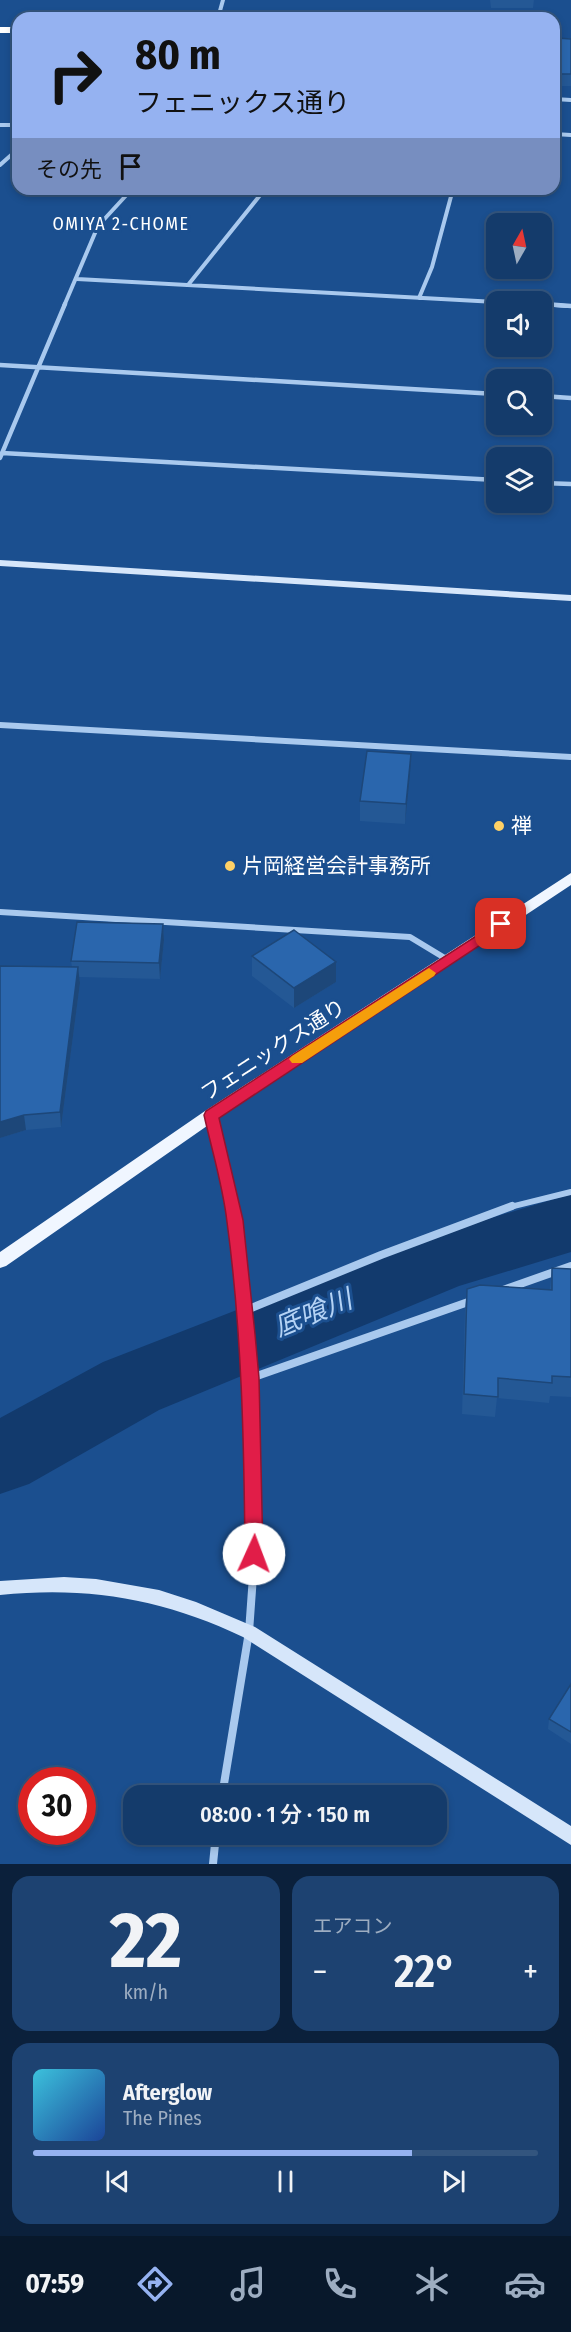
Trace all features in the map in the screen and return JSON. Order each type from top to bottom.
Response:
[{"type":"main road","name":"フェニックス通り","points":[[0,1261],[212,1115],[571,878]]},
{"type":"street","points":[[0,165],[12,154]]},
{"type":"street","points":[[126,195],[98,226],[1,455],[486,479]]},
{"type":"street","points":[[188,285],[260,195]]},
{"type":"street","points":[[419,298],[432,267],[451,195]]},
{"type":"street","points":[[77,279],[486,301]]},
{"type":"street","points":[[552,305],[571,306]]},
{"type":"street","points":[[0,365],[486,393]]},
{"type":"street","points":[[552,397],[571,398]]},
{"type":"street","points":[[552,483],[571,484]]},
{"type":"street","points":[[0,563],[571,598]]},
{"type":"street","points":[[0,725],[571,757]]},
{"type":"street","points":[[0,912],[410,937],[448,960]]},
{"type":"street","points":[[212,1115],[235,1220],[251,1378],[256,1534],[249,1632],[224,1785]]},
{"type":"street","points":[[244,1311],[498,1210],[571,1192]]},
{"type":"street","points":[[494,1293],[571,1266]]},
{"type":"street","points":[[251,1378],[483,1297]]},
{"type":"street","points":[[0,1588],[33,1584],[63,1584],[142,1593],[221,1618],[249,1632],[571,1836]]},
{"type":"street","points":[[213,1864],[215,1845]]},
{"type":"building","points":[[560,38],[571,39],[571,74],[561,74]]},
{"type":"building","points":[[367,751],[411,754],[406,804],[360,801]]},
{"type":"building","points":[[77,922],[163,924],[159,963],[71,961]]},
{"type":"building","points":[[294,930],[336,962],[294,988],[252,956]]},
{"type":"building","points":[[0,966],[78,967],[60,1112],[24,1115],[0,1122]]},
{"type":"building","points":[[552,1268],[571,1269],[571,1377],[552,1376],[552,1383],[498,1378],[498,1397],[464,1394],[467,1289],[480,1285],[552,1290]]},
{"type":"building","points":[[571,1684],[571,1732],[549,1719]]},
{"type":"waterway","name":"底喰川","points":[[0,1459],[131,1386],[438,1263],[571,1223]]},
{"type":"slow traffic","points":[[297,1059],[429,973]]},
{"type":"place","name":"禅","points":[[499,826]]},
{"type":"place","name":"片岡経営会計事務所","points":[[230,866]]},
{"type":"district","name":"OMIYA 2-CHOME","points":[[121,224]]},
{"type":"route","points":[[254,1554],[256,1534],[251,1378],[247,1334],[235,1220],[212,1115],[501,924]]}]
